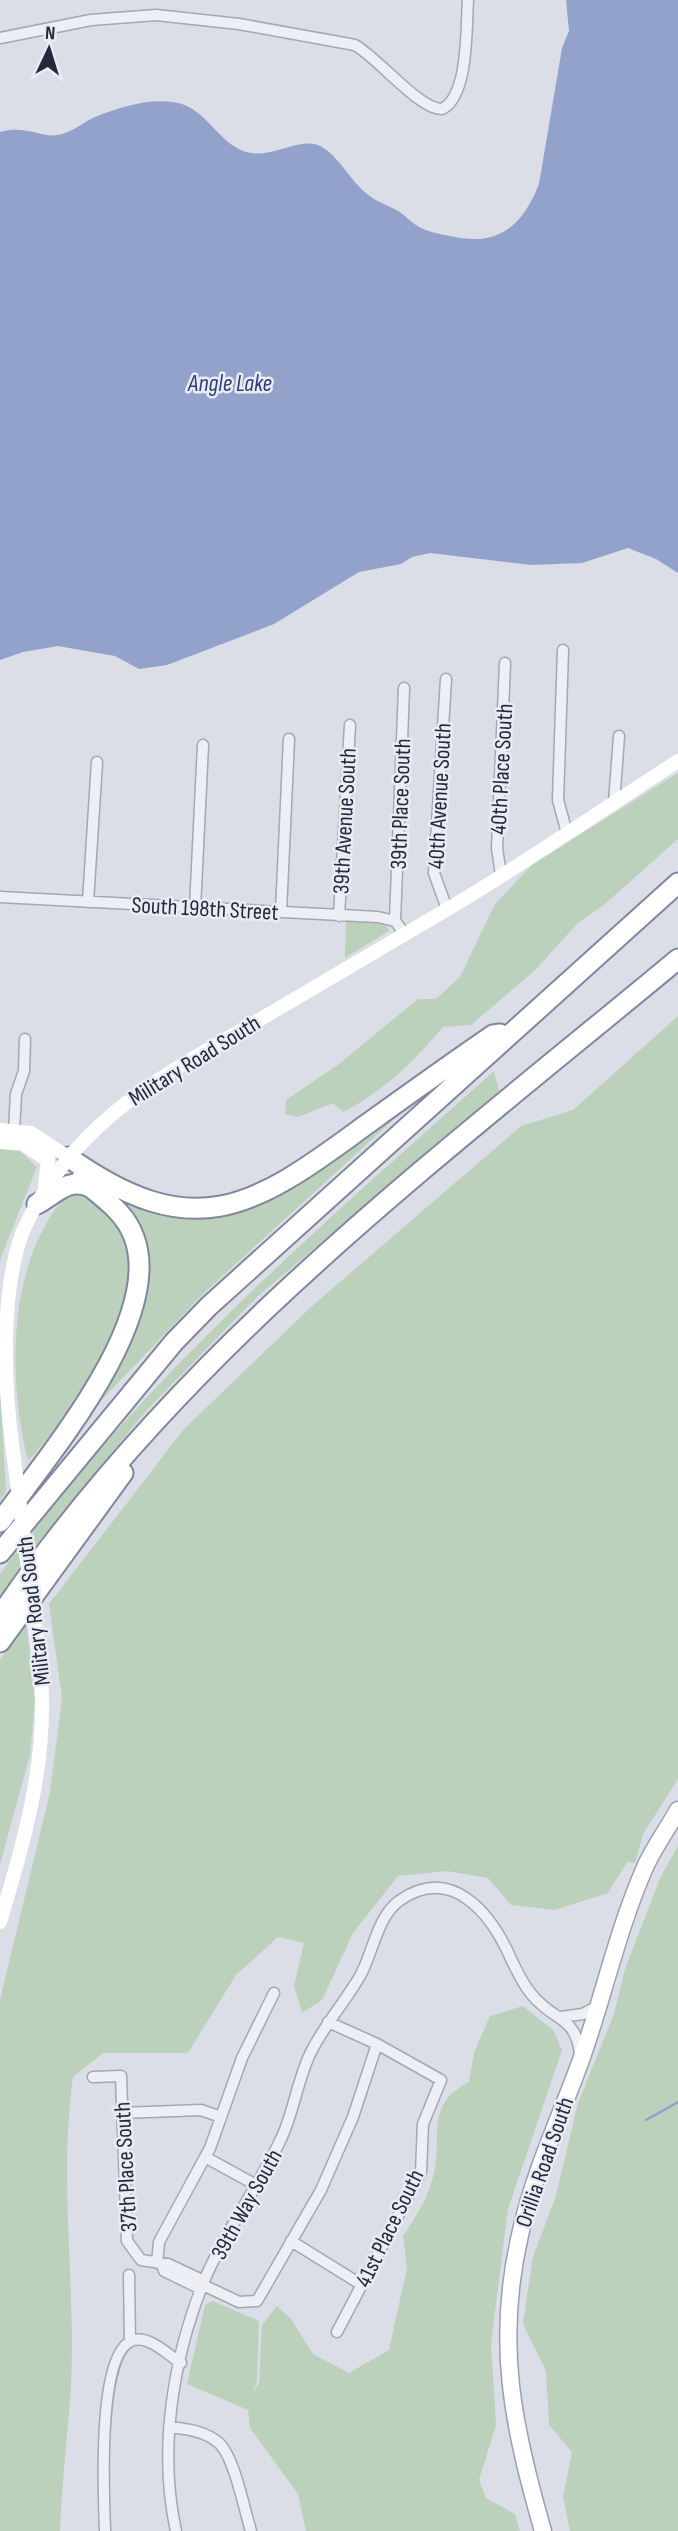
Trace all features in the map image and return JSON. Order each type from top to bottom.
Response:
[{"type":"highway","points":[[0,1553],[174,1342],[209,1306],[678,883]]},
{"type":"highway","points":[[0,1616],[86,1500],[194,1378],[298,1278],[678,958]]},
{"type":"highway","points":[[68,1157],[108,1184],[152,1202],[195,1208],[237,1202],[266,1192],[301,1173],[493,1035],[509,1036]]},
{"type":"highway","points":[[0,1522],[96,1385],[121,1339],[132,1310],[140,1270],[135,1239],[120,1210],[79,1177],[68,1157]]},
{"type":"highway","points":[[41,1197],[69,1183],[81,1183],[90,1187]]},
{"type":"highway","points":[[0,1642],[106,1499],[157,1420]]},
{"type":"main road","name":"Military Road South","points":[[0,1922],[43,1749],[43,1698],[39,1655],[7,1407],[9,1288],[22,1233],[41,1197],[68,1157],[117,1107],[163,1074],[447,909],[678,761]]},
{"type":"main road","points":[[7,1130],[31,1133],[68,1157]]},
{"type":"main road","points":[[0,1142],[23,1144],[48,1160],[41,1197]]},
{"type":"main road","name":"Orillia Road South","points":[[543,2531],[518,2438],[509,2388],[509,2299],[520,2232],[552,2130],[581,2060],[596,2007],[647,1863],[678,1810]]},
{"type":"street","points":[[0,38],[128,16],[184,17],[239,24],[355,45],[372,55],[428,106],[435,109],[448,106],[461,81],[468,0]]},
{"type":"street","points":[[562,650],[558,800],[567,833]]},
{"type":"street","name":"40th Place South","points":[[501,875],[497,848],[505,663]]},
{"type":"street","name":"40th Avenue South","points":[[446,679],[434,873],[447,909]]},
{"type":"street","name":"39th Place South","points":[[394,921],[404,688]]},
{"type":"street","name":"39th Avenue South","points":[[339,916],[350,725]]},
{"type":"street","points":[[614,803],[619,736]]},
{"type":"street","points":[[281,912],[289,738]]},
{"type":"street","points":[[195,908],[203,745]]},
{"type":"street","points":[[88,902],[97,762]]},
{"type":"street","name":"South 198th Street","points":[[0,897],[281,912],[394,921]]},
{"type":"street","points":[[394,921],[404,933]]},
{"type":"street","points":[[7,1130],[24,1071],[25,1039]]},
{"type":"street","name":"39th Way South","points":[[176,2531],[167,2461],[169,2427],[181,2363],[203,2285],[288,2125],[305,2067],[328,2022],[360,1975],[387,1915],[400,1901],[415,1893],[440,1890],[470,1899],[496,1928],[528,1990],[540,2004],[561,2017]]},
{"type":"street","points":[[159,2264],[159,2242],[205,2157],[242,2058],[274,1993]]},
{"type":"street","points":[[561,2017],[583,2014],[596,2007]]},
{"type":"street","points":[[561,2017],[578,2040],[581,2060]]},
{"type":"street","points":[[328,2022],[377,2044],[353,2116],[321,2190],[291,2241],[362,2285]]},
{"type":"street","name":"41st Place South","points":[[337,2332],[422,2172],[423,2124],[440,2080],[377,2044]]},
{"type":"street","name":"37th Place South","points":[[93,2077],[121,2076],[127,2241],[141,2260],[159,2264],[239,2302],[257,2301],[291,2241]]},
{"type":"street","points":[[122,2113],[201,2110],[221,2117]]},
{"type":"street","points":[[205,2157],[256,2185]]},
{"type":"street","points":[[129,2275],[127,2306],[130,2341]]},
{"type":"street","points":[[105,2531],[103,2466],[106,2407],[120,2350],[130,2341],[149,2342],[181,2363]]},
{"type":"street","points":[[169,2427],[200,2432],[220,2445],[227,2456],[251,2531]]},
{"type":"green space","points":[[678,773],[678,839],[605,904],[578,923],[535,970],[471,1025],[443,1027],[397,1075],[357,1104],[343,1112],[333,1103],[298,1117],[285,1114],[286,1100],[339,1064],[418,999],[436,999],[460,977],[495,904],[533,864]]},
{"type":"green space","points":[[346,921],[386,924],[389,931],[345,958]]},
{"type":"green space","points":[[678,1016],[678,1779],[643,1834],[635,1863],[627,1862],[608,1893],[555,1910],[511,1905],[488,1878],[447,1871],[398,1876],[353,1933],[322,2000],[302,2013],[294,1986],[304,1943],[278,1937],[236,1975],[188,2053],[103,2053],[73,2077],[67,2175],[72,2363],[60,2531],[0,2531],[0,2000],[50,1792],[62,1698],[49,1604],[184,1429],[311,1307],[521,1126],[573,1110]]},
{"type":"green space","points":[[494,1071],[499,1091],[257,1297],[146,1411],[35,1547],[33,1531],[138,1407],[253,1290]]},
{"type":"green space","points":[[426,1090],[204,1293],[68,1435],[144,1295],[147,1257],[129,1211],[130,1206],[168,1216],[214,1217],[266,1201]]},
{"type":"green space","points":[[0,1148],[19,1150],[37,1167],[0,1260]]},
{"type":"green space","points":[[82,1191],[109,1214],[124,1235],[129,1270],[125,1299],[115,1330],[83,1390],[28,1461],[21,1428],[15,1357],[23,1284],[33,1250],[49,1219],[69,1192]]},
{"type":"green space","points":[[0,1383],[6,1491],[0,1501]]},
{"type":"green space","points":[[18,1549],[21,1566],[0,1595],[0,1574]]},
{"type":"green space","points":[[26,1620],[35,1700],[30,1755],[0,1864],[0,1660]]},
{"type":"green space","points":[[678,1846],[678,2531],[570,2531],[563,2497],[572,2452],[549,2425],[546,2371],[523,2324],[533,2256],[555,2199],[578,2103],[614,2014],[625,1969],[661,1876]]},
{"type":"green space","points":[[523,2006],[553,2030],[562,2050],[508,2209],[491,2344],[496,2425],[479,2480],[486,2498],[515,2514],[520,2531],[306,2531],[298,2494],[250,2428],[248,2410],[187,2384],[205,2305],[213,2301],[259,2321],[257,2381],[253,2394],[259,2382],[262,2325],[277,2306],[291,2319],[313,2354],[349,2373],[389,2350],[407,2268],[403,2236],[422,2206],[432,2182],[441,2111],[455,2091],[469,2082],[474,2053],[490,2016]]},
{"type":"water","name":"Angle Lake","points":[[566,0],[678,0],[678,573],[656,559],[628,548],[582,563],[531,565],[430,553],[412,557],[401,564],[359,572],[274,624],[167,665],[139,669],[115,656],[58,646],[23,652],[0,660],[0,132],[19,130],[49,135],[62,134],[95,117],[125,107],[157,101],[178,103],[198,113],[222,137],[240,150],[260,153],[307,143],[322,147],[369,196],[398,211],[423,229],[466,239],[494,236],[515,223],[539,184],[562,48],[569,31]]},
{"type":"waterway","points":[[646,2120],[678,2102]]}]
